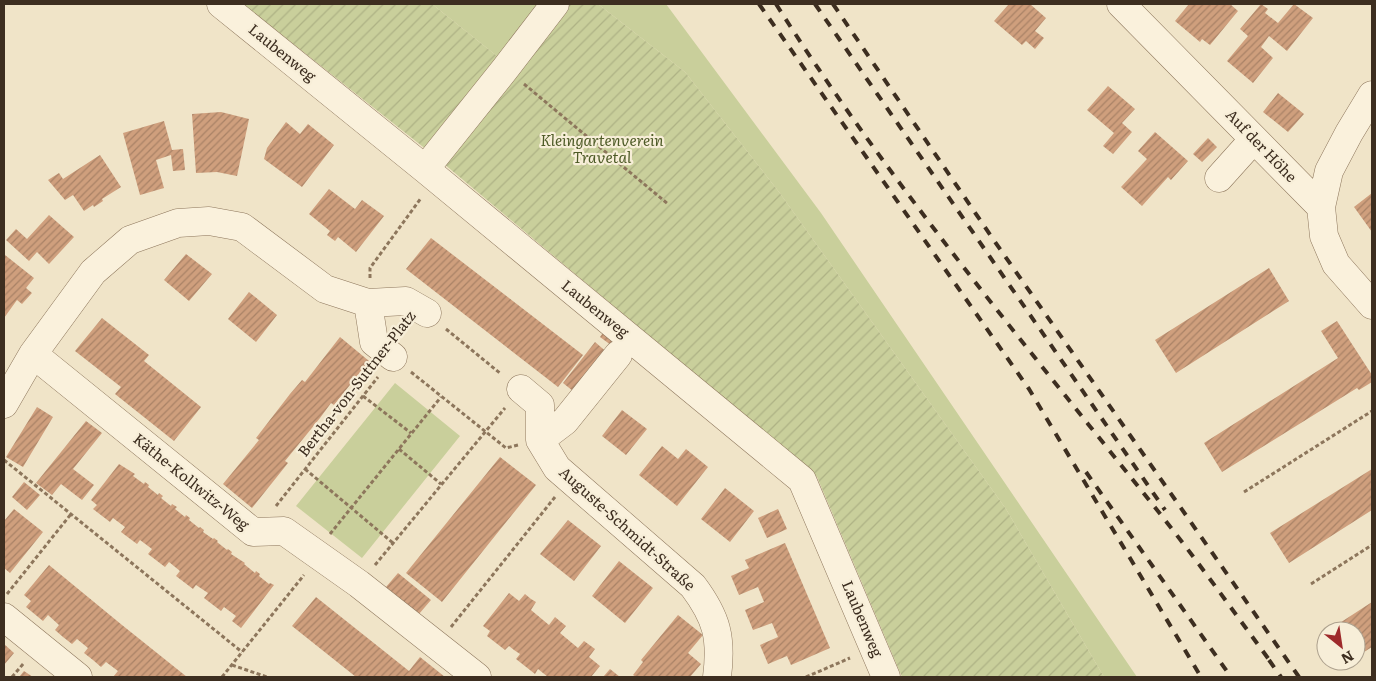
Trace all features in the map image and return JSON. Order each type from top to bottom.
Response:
[{"type":"street","name":"Laubenweg","points":[[221,4],[802,480],[886,677]]},
{"type":"street","points":[[430,174],[555,4]]},
{"type":"street","name":"Auf der Höhe","points":[[1121,4],[1321,207]]},
{"type":"street","points":[[1372,95],[1329,171],[1321,207],[1324,236],[1336,264],[1372,305]]},
{"type":"street","points":[[1219,178],[1254,139]]},
{"type":"street","points":[[4,404],[33,354],[93,272],[130,240],[178,223],[209,221],[242,227],[326,289],[368,303],[406,301],[427,313]]},
{"type":"street","points":[[368,303],[374,342],[393,357]]},
{"type":"street","name":"Käthe-Kollwitz-Weg","points":[[33,354],[253,532],[284,531],[359,584],[477,677]]},
{"type":"street","points":[[540,440],[565,421],[618,355]]},
{"type":"street","points":[[520,389],[540,405],[540,440]]},
{"type":"street","name":"Auguste-Schmidt-Straße","points":[[540,440],[557,468],[693,586],[708,606],[716,628],[720,654],[717,677]]},
{"type":"street","points":[[4,617],[78,677]]},
{"type":"path","points":[[506,70],[668,204]]},
{"type":"path","points":[[368,303],[370,268],[430,174]]},
{"type":"path","name":"Bertha-von-Suttner-Platz","points":[[427,313],[520,389]]},
{"type":"path","points":[[393,357],[506,448],[540,440]]},
{"type":"path","name":"Bertha-von-Suttner-Platz","points":[[270,532],[271,512],[393,357]]},
{"type":"path","points":[[359,584],[520,389]]},
{"type":"path","points":[[363,396],[411,433]]},
{"type":"path","points":[[222,677],[319,555],[328,538],[350,509],[442,397]]},
{"type":"path","points":[[1244,492],[1372,411]]},
{"type":"path","points":[[399,449],[441,484]]},
{"type":"path","points":[[4,460],[242,652]]},
{"type":"path","points":[[305,469],[350,509],[393,543]]},
{"type":"path","points":[[437,645],[570,479]]},
{"type":"path","points":[[4,598],[71,514]]},
{"type":"path","points":[[1311,584],[1372,545]]},
{"type":"path","points":[[806,677],[874,648]]},
{"type":"path","points":[[232,665],[267,677]]},
{"type":"green space","name":"Kleingartenverein Travetal","points":[[243,4],[432,4],[513,69],[569,4],[598,4],[685,72],[779,192],[1006,509],[1104,677],[902,677],[817,477],[437,158]]},
{"type":"green space","points":[[432,4],[569,4],[513,69]]},
{"type":"green space","points":[[598,4],[666,4],[821,213],[1137,677],[1104,677],[1006,509],[779,192],[685,72]]},
{"type":"green space","points":[[395,383],[460,436],[362,558],[296,506]]},
{"type":"building","points":[[1009,4],[1030,4],[1046,18],[1035,31],[1044,38],[1035,49],[1026,41],[1022,45],[994,21]]},
{"type":"building","points":[[1189,4],[1230,4],[1238,11],[1210,45],[1202,39],[1200,42],[1175,21]]},
{"type":"building","points":[[1261,4],[1268,9],[1265,13],[1278,23],[1294,4],[1313,18],[1287,51],[1269,36],[1261,47],[1273,58],[1253,83],[1227,61],[1248,36],[1240,29]]},
{"type":"building","points":[[1108,86],[1135,109],[1122,123],[1132,132],[1113,154],[1103,146],[1114,133],[1087,110]]},
{"type":"building","points":[[1278,93],[1304,114],[1288,132],[1263,112]]},
{"type":"building","points":[[221,112],[249,119],[237,176],[217,172],[196,173],[192,114]]},
{"type":"building","points":[[164,121],[172,150],[183,149],[185,170],[173,171],[171,155],[156,160],[164,188],[140,195],[123,133]]},
{"type":"building","points":[[286,122],[300,134],[308,124],[334,145],[302,187],[264,159],[267,148]]},
{"type":"building","points":[[1155,132],[1188,161],[1171,180],[1168,177],[1142,206],[1121,187],[1147,159],[1138,151]]},
{"type":"building","points":[[1208,138],[1217,147],[1202,162],[1193,154]]},
{"type":"building","points":[[100,155],[121,187],[102,199],[103,201],[94,207],[93,205],[84,211],[73,195],[65,200],[48,180],[59,173],[63,179]]},
{"type":"building","points":[[329,189],[355,209],[362,200],[384,216],[356,252],[338,237],[335,241],[327,235],[330,231],[309,214]]},
{"type":"building","points":[[1372,193],[1372,232],[1354,207]]},
{"type":"building","points":[[49,215],[74,237],[49,264],[37,252],[29,261],[6,240],[16,229],[27,239]]},
{"type":"building","points":[[431,238],[583,355],[558,387],[406,269]]},
{"type":"building","points":[[186,254],[212,274],[189,301],[164,280]]},
{"type":"building","points":[[5,255],[34,278],[26,288],[32,293],[22,304],[17,300],[4,318],[4,257]]},
{"type":"building","points":[[1269,268],[1289,301],[1176,373],[1155,340]]},
{"type":"building","points":[[249,292],[277,315],[256,342],[228,319]]},
{"type":"building","points":[[102,318],[149,355],[144,361],[201,407],[174,441],[115,394],[121,387],[75,351]]},
{"type":"building","points":[[1337,321],[1372,375],[1372,382],[1359,390],[1357,388],[1222,472],[1204,443],[1338,358],[1321,331]]},
{"type":"building","points":[[605,330],[620,341],[615,348],[600,337]]},
{"type":"building","points":[[340,337],[369,361],[334,405],[331,403],[285,461],[288,463],[252,508],[223,484],[259,440],[256,438],[290,394],[302,380],[305,382]]},
{"type":"building","points":[[595,342],[609,354],[578,395],[563,383]]},
{"type":"building","points":[[37,407],[53,417],[23,467],[6,457]]},
{"type":"building","points":[[622,410],[647,429],[626,455],[602,436]]},
{"type":"building","points":[[86,421],[102,433],[73,469],[94,485],[82,500],[61,484],[52,495],[36,483]]},
{"type":"building","points":[[662,446],[678,459],[686,449],[708,467],[677,506],[639,475]]},
{"type":"building","points":[[500,457],[536,485],[442,602],[406,573]]},
{"type":"building","points":[[119,464],[135,474],[133,476],[144,484],[145,482],[149,485],[148,487],[158,495],[159,493],[163,496],[161,498],[171,506],[172,504],[177,507],[175,509],[185,517],[186,515],[190,518],[189,520],[204,530],[203,532],[232,552],[231,554],[245,563],[255,573],[256,571],[260,574],[259,576],[269,584],[274,585],[241,628],[232,621],[236,616],[224,607],[221,611],[204,598],[208,593],[196,585],[193,589],[176,576],[180,571],[169,562],[165,567],[148,554],[152,549],[140,540],[137,544],[121,532],[125,527],[113,518],[110,522],[93,509],[97,505],[91,500]]},
{"type":"building","points":[[1372,469],[1372,510],[1289,563],[1270,533]]},
{"type":"building","points":[[24,482],[40,495],[27,510],[12,497]]},
{"type":"building","points":[[725,488],[754,511],[730,542],[701,519]]},
{"type":"building","points":[[14,509],[43,532],[10,573],[4,568],[4,521]]},
{"type":"building","points":[[778,509],[787,529],[767,538],[758,518]]},
{"type":"building","points":[[568,520],[601,546],[574,581],[540,554]]},
{"type":"building","points":[[785,543],[830,648],[791,665],[787,656],[768,664],[760,645],[778,637],[772,623],[753,630],[745,610],[764,602],[758,587],[739,595],[731,576],[749,568],[745,560]]},
{"type":"building","points":[[619,561],[653,588],[625,623],[592,596]]},
{"type":"building","points":[[49,565],[187,677],[113,677],[118,671],[106,662],[101,667],[84,653],[88,648],[77,639],[72,644],[63,637],[55,630],[59,625],[48,615],[43,621],[26,607],[31,601],[24,595]]},
{"type":"building","points":[[398,573],[431,600],[419,614],[386,587]]},
{"type":"building","points":[[509,593],[519,601],[525,594],[536,602],[531,610],[549,625],[555,617],[566,626],[560,633],[578,648],[584,641],[595,649],[589,657],[600,666],[591,677],[548,677],[538,669],[535,674],[516,659],[520,654],[509,646],[505,650],[487,636],[490,631],[483,626]]},
{"type":"building","points":[[316,597],[409,671],[420,657],[445,677],[356,677],[292,626]]},
{"type":"building","points":[[1372,602],[1372,647],[1366,651],[1366,621],[1343,621]]},
{"type":"building","points":[[678,615],[703,635],[688,653],[701,664],[690,677],[636,677],[633,675],[643,662],[641,660]]},
{"type":"building","points":[[4,644],[14,653],[4,665]]},
{"type":"building","points":[[610,669],[620,677],[603,677]]},
{"type":"building","points":[[24,671],[33,677],[19,677]]},
{"type":"railway","points":[[759,4],[1029,389],[1201,677]]},
{"type":"railway","points":[[776,4],[820,71],[913,201],[1175,533],[1273,665]]},
{"type":"railway","points":[[815,4],[1165,510]]},
{"type":"railway","points":[[833,4],[993,239],[1299,677]]},
{"type":"railway","points":[[1086,472],[1231,677]]},
{"type":"railway","points":[[1269,660],[1281,677]]}]
